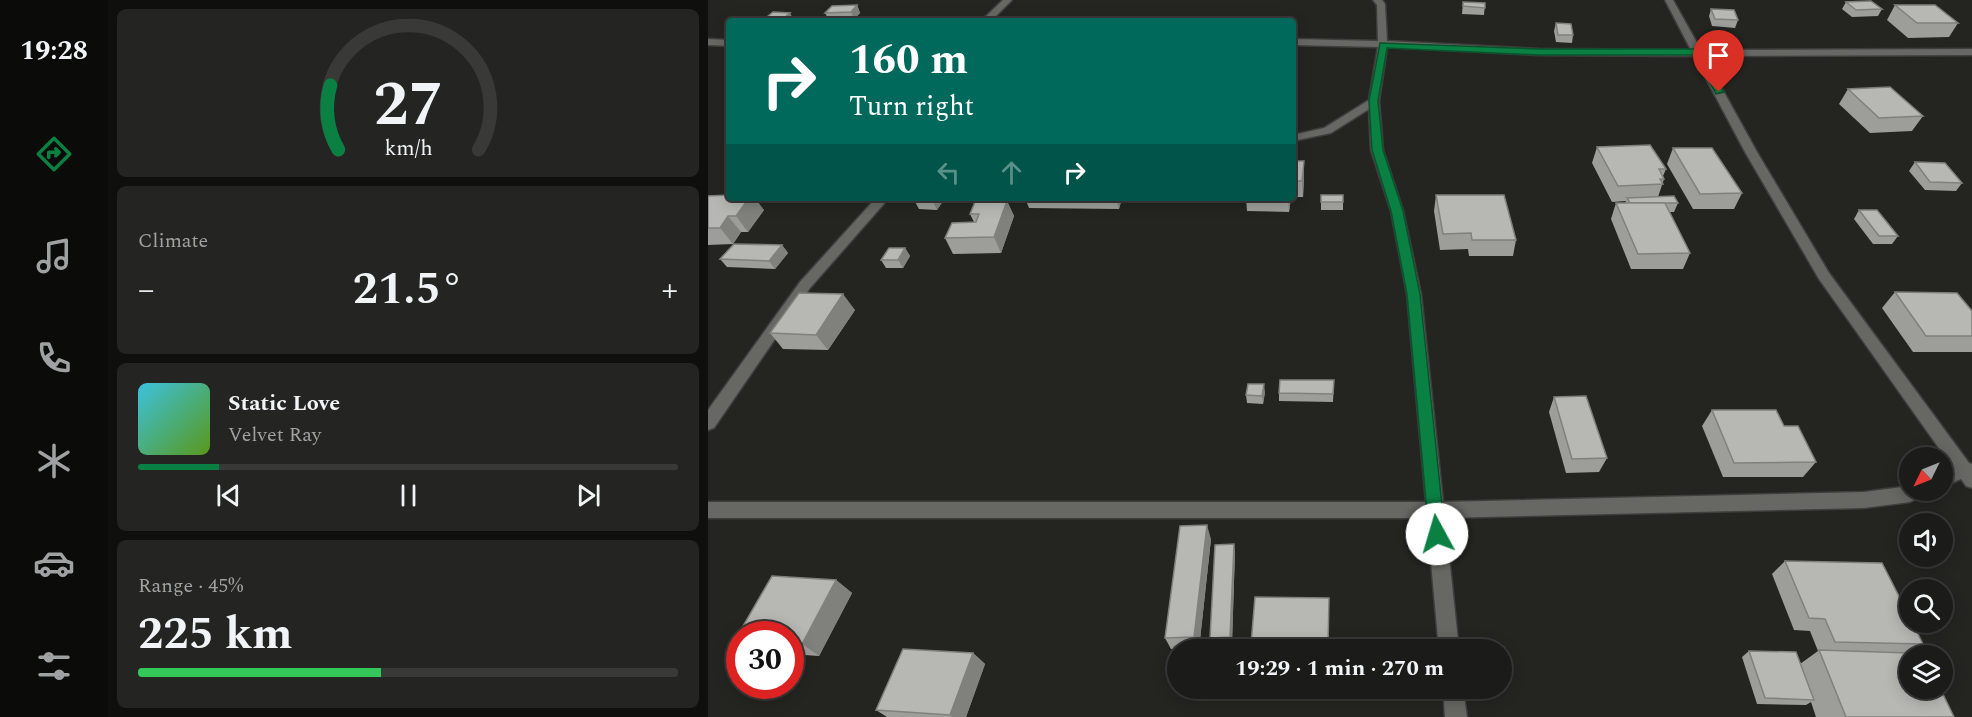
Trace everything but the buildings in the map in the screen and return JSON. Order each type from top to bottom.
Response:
[{"type":"street","points":[[989,18],[1008,0]]},
{"type":"street","points":[[1377,0],[1381,4],[1380,24],[1383,45],[1374,101],[1377,150],[1397,211],[1413,294],[1448,639]]},
{"type":"street","points":[[1670,0],[1751,152],[1824,276],[1970,474],[1953,478]]},
{"type":"street","points":[[1296,42],[1348,41],[1383,45],[1539,52],[1972,52]]},
{"type":"street","points":[[708,42],[726,43]]},
{"type":"street","points":[[1296,137],[1327,131],[1374,101]]},
{"type":"street","points":[[708,423],[805,285],[880,201]]},
{"type":"street","points":[[708,510],[1435,510],[1864,500],[1899,495]]},
{"type":"street","points":[[1454,699],[1456,717]]},
{"type":"route","points":[[1437,534],[1413,294],[1397,211],[1377,150],[1374,101],[1383,45],[1539,52],[1698,52],[1719,92]]}]
